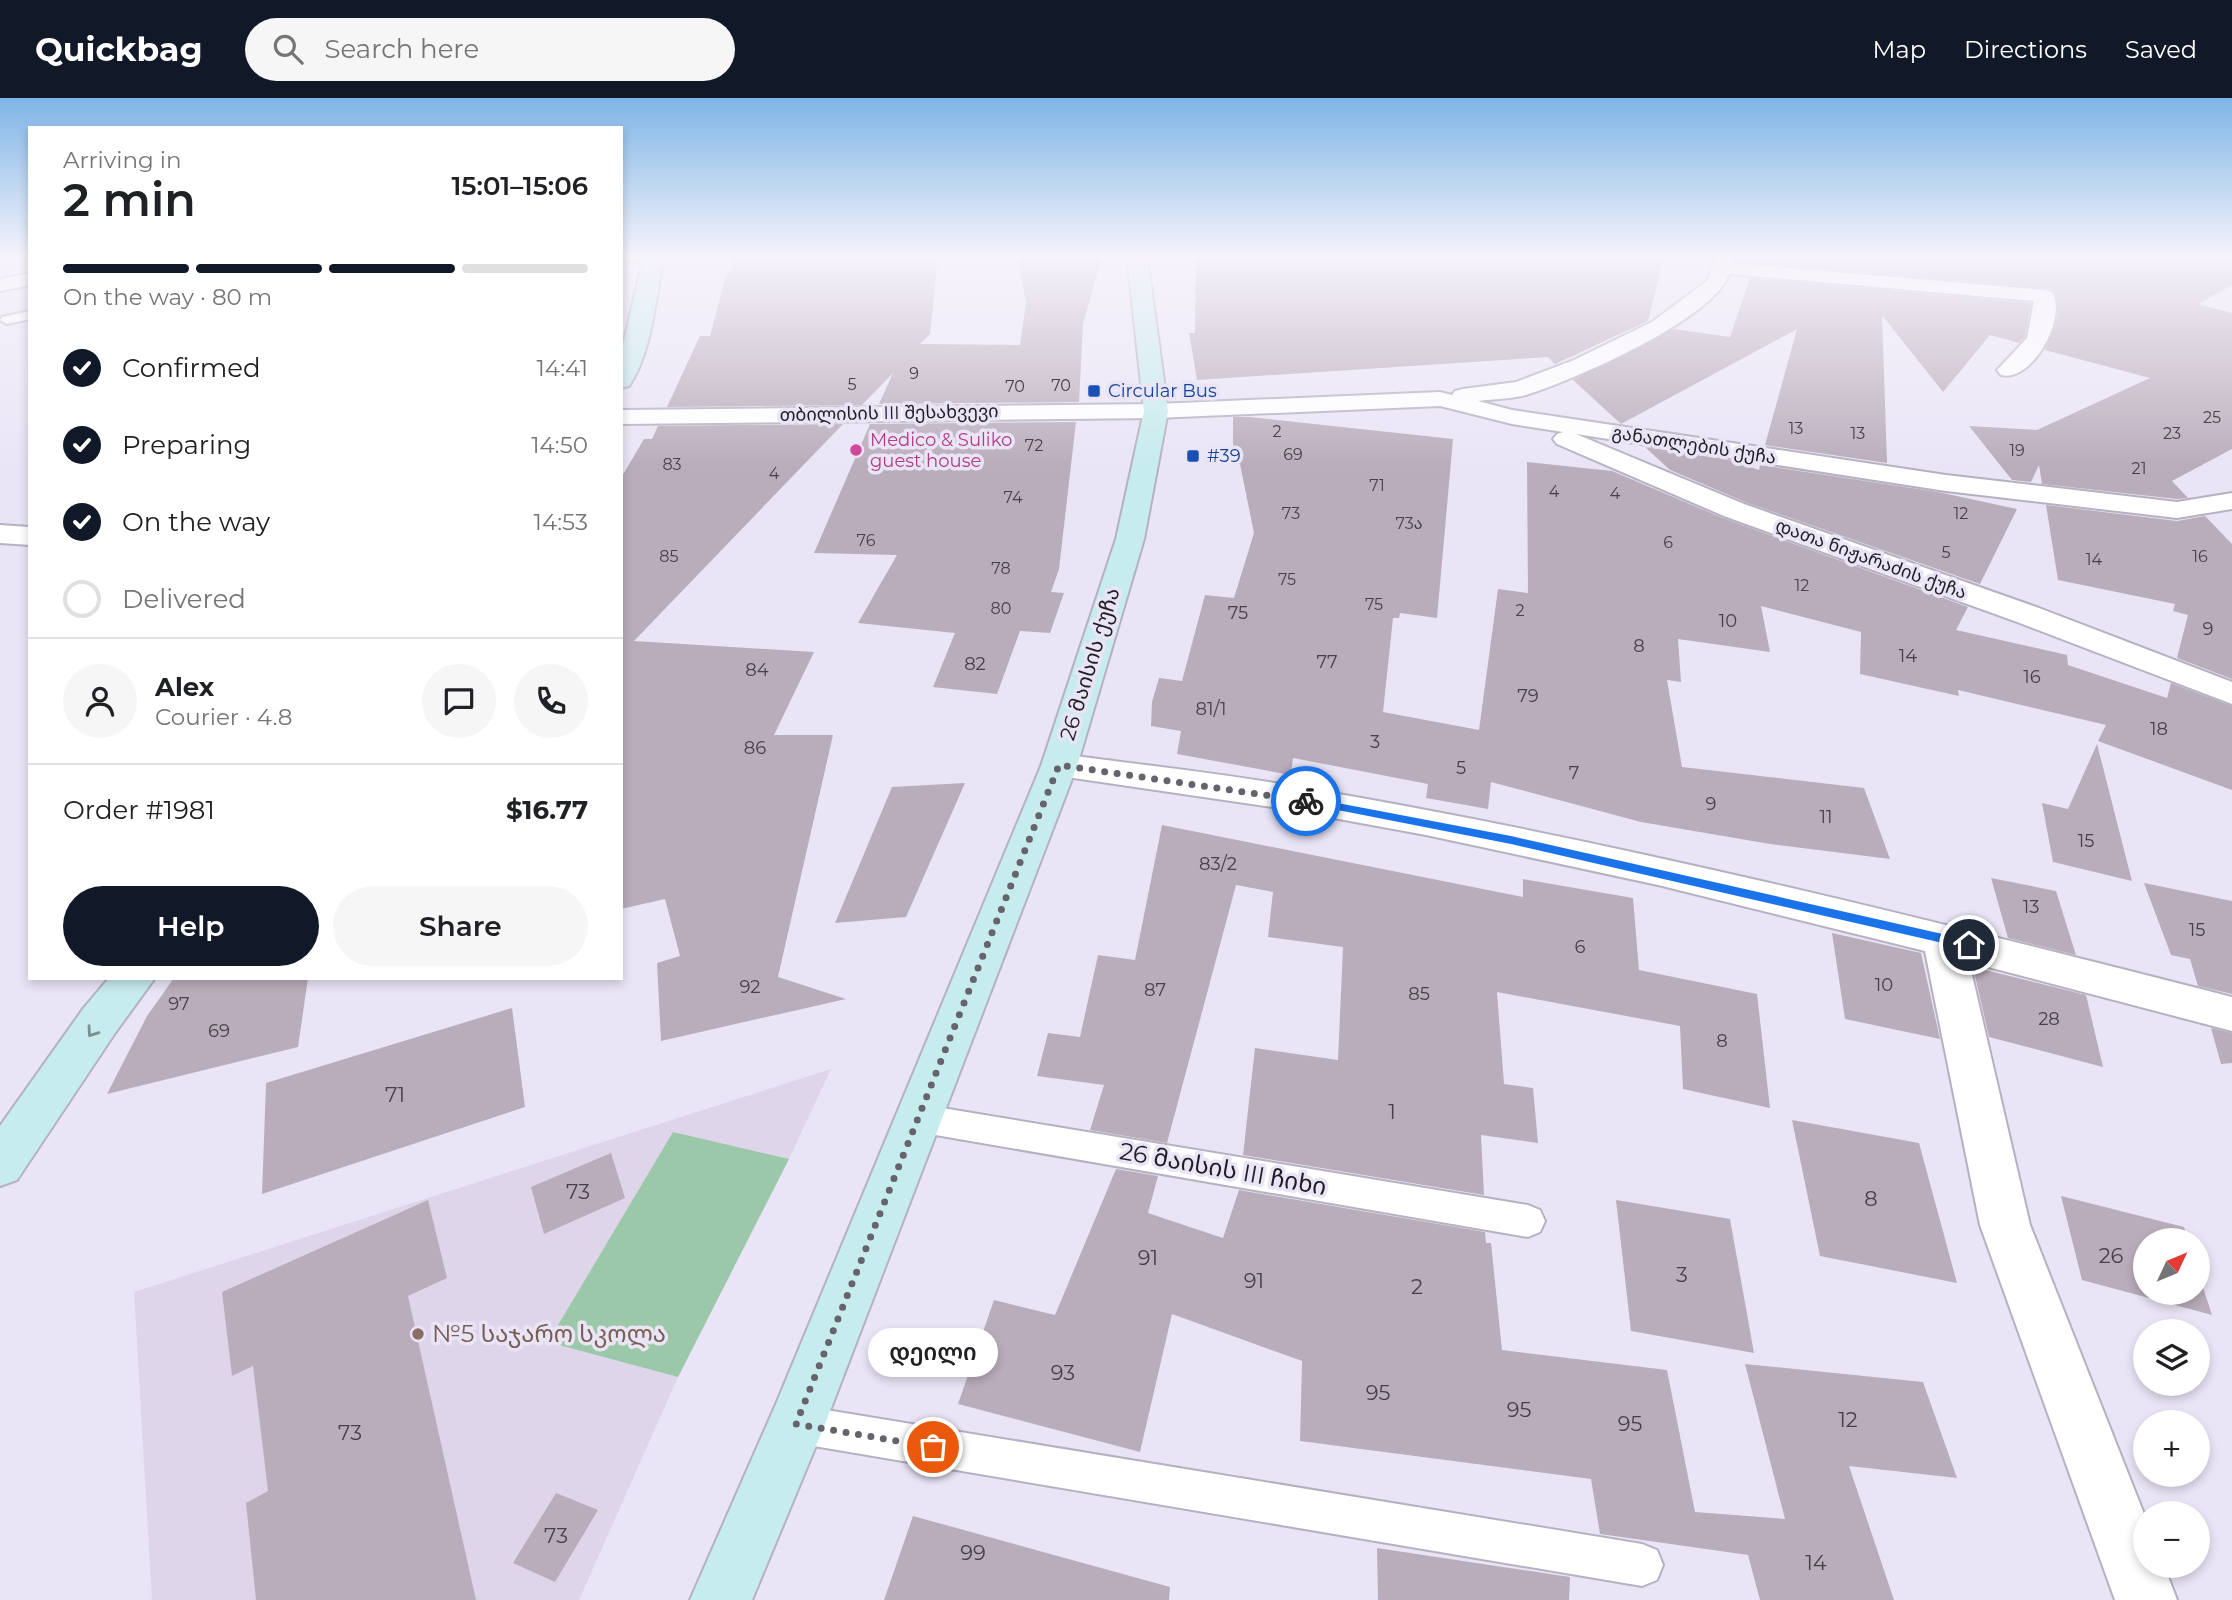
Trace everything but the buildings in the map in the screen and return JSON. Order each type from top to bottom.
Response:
[{"type":"main road","points":[[623,372],[635,326]]},
{"type":"main road","name":"26 მაისის ქუჩა","points":[[721,1600],[796,1424],[1059,765],[1130,538],[1156,411],[1146,326]]},
{"type":"main road","points":[[0,1165],[99,1021],[132,980]]},
{"type":"street","points":[[1440,399],[1520,389],[1582,365],[1661,326]]},
{"type":"street","points":[[2009,370],[2028,355],[2042,334],[2043,326]]},
{"type":"street","name":"განათლების ქუჩა","points":[[1156,411],[1440,399],[1512,417],[1947,483],[2177,510],[2232,501]]},
{"type":"street","name":"თბილისის III შესახვევი","points":[[623,417],[1156,411]]},
{"type":"street","name":"დათა ნიჟარაძის ქუჩა","points":[[1512,417],[1734,510],[2028,615],[2232,694]]},
{"type":"street","points":[[0,534],[28,536]]},
{"type":"street","points":[[1059,765],[1307,801],[1511,840],[1943,938],[2232,1014]]},
{"type":"street","points":[[1943,938],[2005,1225],[2146,1600]]},
{"type":"lane","name":"26 მაისის III ჩიხი","points":[[918,1118],[1528,1220]]},
{"type":"lane","points":[[796,1424],[1643,1565]]},
{"type":"shaded area","name":"№5 საჯარო სკოლა","points":[[831,1069],[789,1159],[678,1377],[579,1600],[152,1600],[134,1292]]},
{"type":"green space","points":[[673,1132],[789,1159],[678,1377],[548,1342]]},
{"type":"way so far","points":[[933,1447],[796,1424],[1059,765],[1306,801]]},
{"type":"place","name":"Circular Bus","points":[[1094,391]]},
{"type":"place","name":"Medico & Suliko guest house","points":[[856,450]]},
{"type":"place","name":"#39","points":[[1193,456]]},
{"type":"place","name":"№5 საჯარო სკოლა","points":[[418,1334]]},
{"type":"place","name":"დეილი","points":[[933,1447]]},
{"type":"route","points":[[1306,801],[1511,840],[1969,945]]}]
